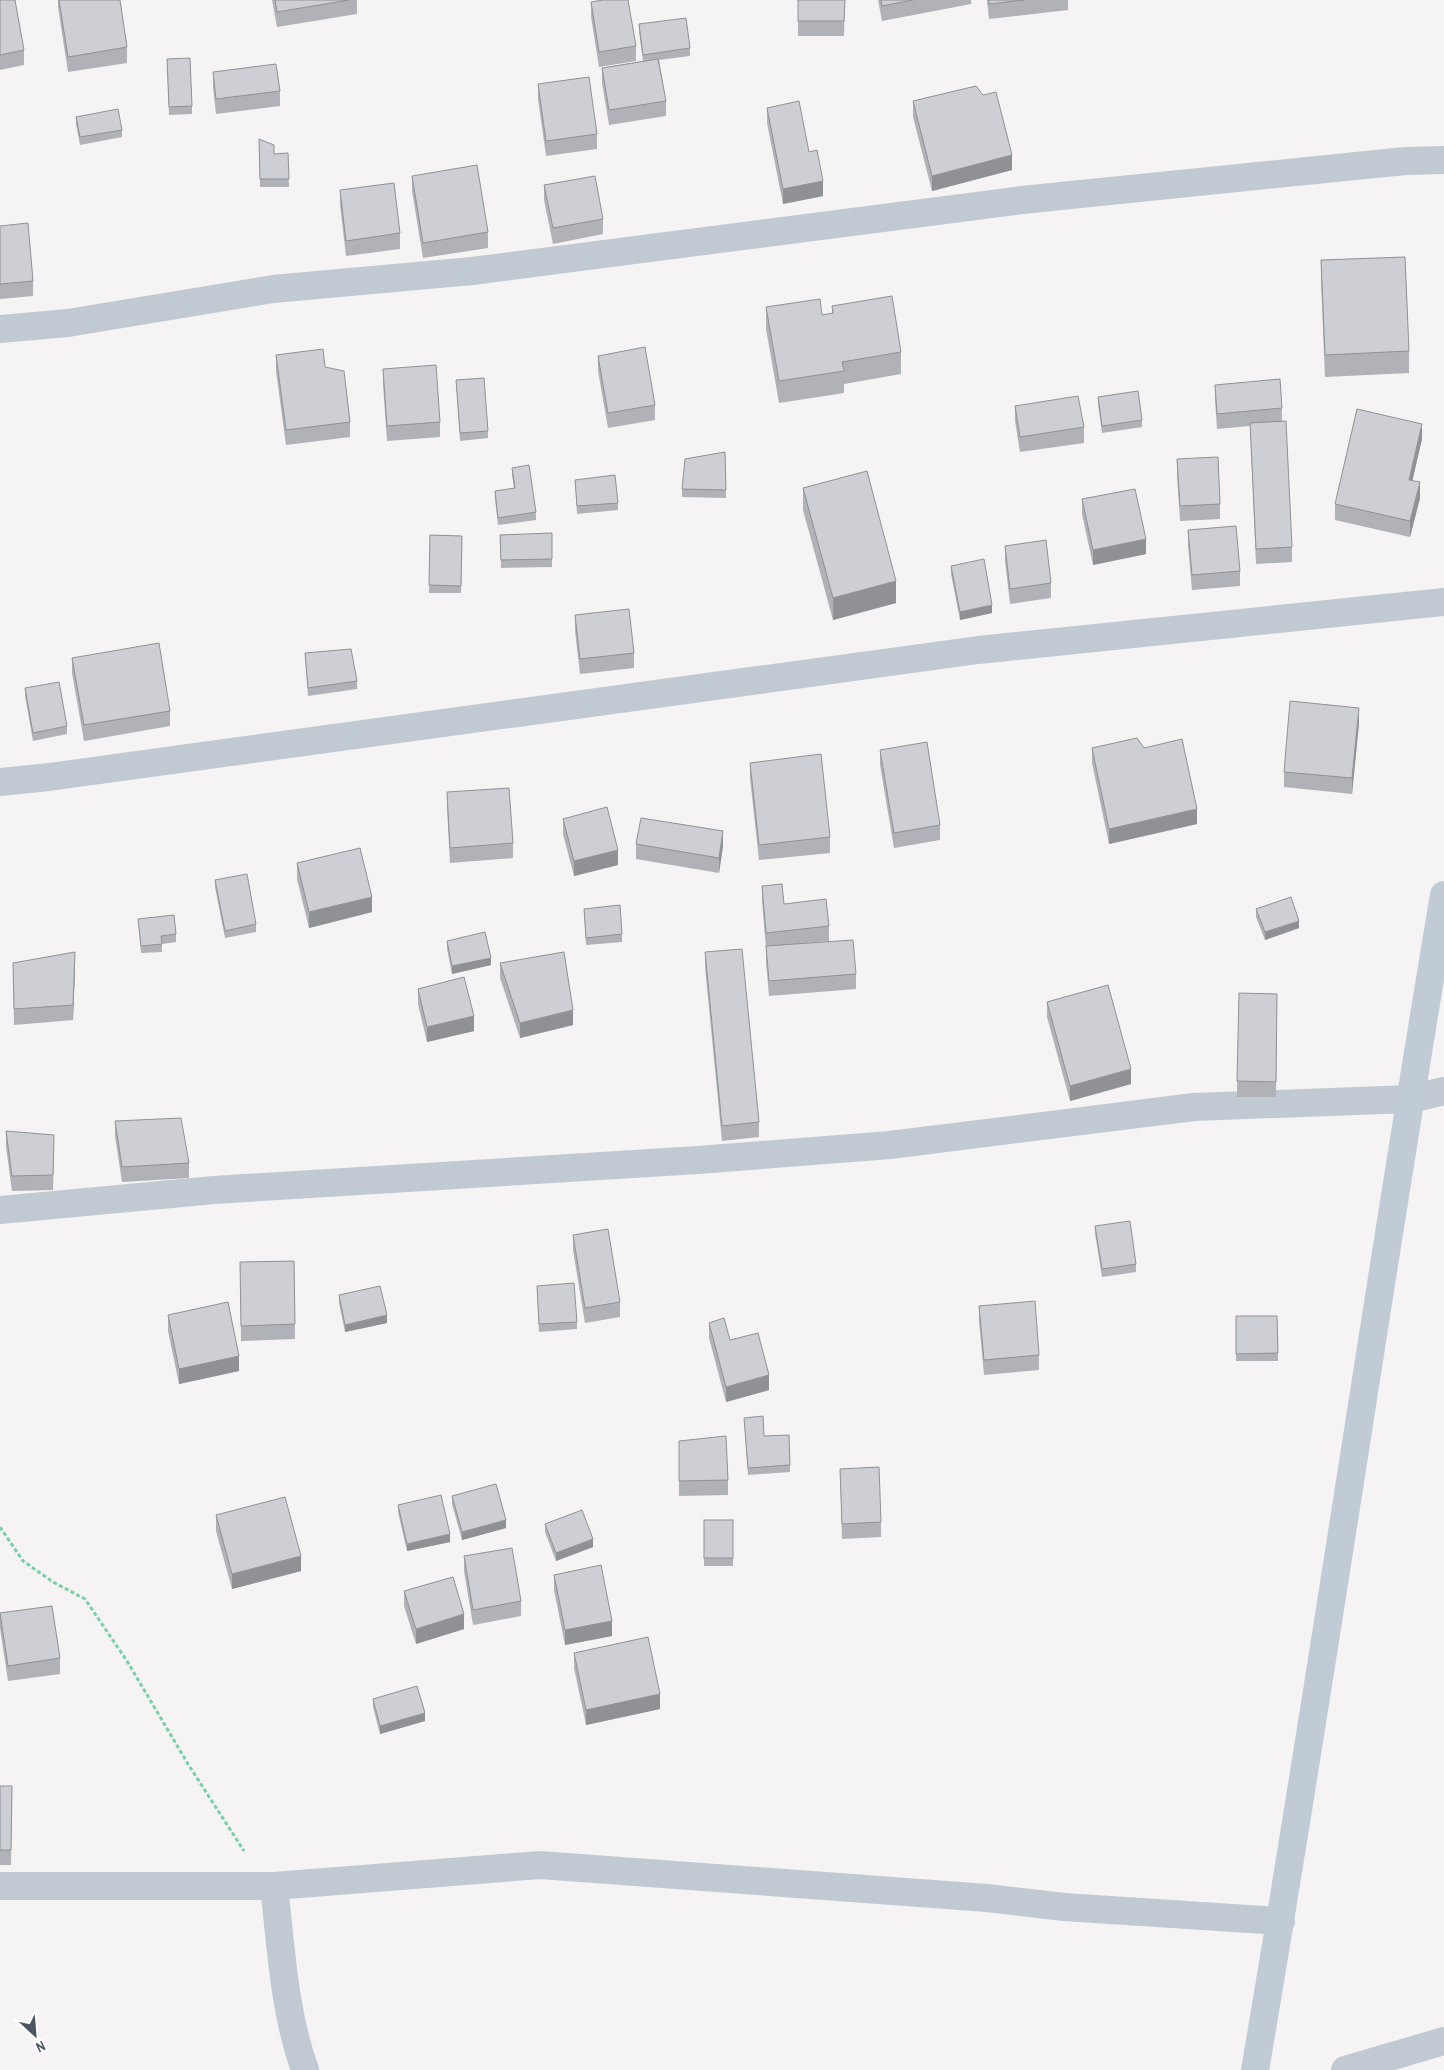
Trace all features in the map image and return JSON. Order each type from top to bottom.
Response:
[{"type":"street","points":[[0,329],[68,323],[273,289],[472,271],[1022,200],[1395,162],[1444,160]]},
{"type":"street","points":[[0,782],[49,777],[978,650],[1444,602]]},
{"type":"street","points":[[1255,2070],[1444,895]]},
{"type":"street","points":[[0,1210],[214,1190],[698,1160],[890,1145],[1194,1107],[1410,1099],[1444,1091]]},
{"type":"street","points":[[0,1886],[274,1886],[540,1866],[986,1898],[1064,1907],[1280,1921]]},
{"type":"street","points":[[274,1886],[288,2001],[298,2051],[305,2070]]},
{"type":"street","points":[[1345,2070],[1444,2041]]},
{"type":"path","points":[[0,1527],[23,1561],[53,1582],[85,1600],[127,1660],[188,1764],[244,1851],[274,1886]]},
{"type":"building","points":[[0,0],[15,0],[24,50],[0,55]]},
{"type":"building","points":[[59,0],[120,0],[127,47],[68,57]]},
{"type":"building","points":[[275,0],[349,0],[277,12]]},
{"type":"building","points":[[628,0],[636,46],[599,52],[591,2]]},
{"type":"building","points":[[798,0],[845,0],[844,21],[798,21]]},
{"type":"building","points":[[881,0],[913,0],[882,6]]},
{"type":"building","points":[[989,0],[1024,0],[989,4]]},
{"type":"building","points":[[686,18],[690,48],[643,55],[639,24]]},
{"type":"building","points":[[190,58],[192,106],[169,107],[167,59]]},
{"type":"building","points":[[658,59],[666,101],[609,110],[602,68]]},
{"type":"building","points":[[276,64],[280,91],[216,99],[213,72]]},
{"type":"building","points":[[589,77],[597,134],[546,141],[538,84]]},
{"type":"building","points":[[976,86],[983,95],[996,92],[1012,155],[932,176],[913,101]]},
{"type":"building","points":[[799,101],[809,152],[817,150],[823,181],[783,189],[767,108]]},
{"type":"building","points":[[118,109],[122,130],[80,137],[76,117]]},
{"type":"building","points":[[259,139],[274,145],[274,154],[288,153],[289,179],[260,179]]},
{"type":"building","points":[[477,165],[488,232],[423,243],[412,176]]},
{"type":"building","points":[[595,176],[603,219],[553,228],[544,185]]},
{"type":"building","points":[[394,183],[400,233],[346,241],[340,190]]},
{"type":"building","points":[[28,223],[33,281],[0,284],[0,226]]},
{"type":"building","points":[[1405,257],[1409,351],[1325,355],[1321,260]]},
{"type":"building","points":[[892,296],[901,352],[842,362],[844,371],[779,381],[766,307],[820,299],[822,315],[833,313],[832,306]]},
{"type":"building","points":[[645,347],[655,405],[608,413],[598,356]]},
{"type":"building","points":[[323,349],[325,367],[344,371],[350,422],[286,430],[276,355]]},
{"type":"building","points":[[436,365],[440,422],[387,426],[383,369]]},
{"type":"building","points":[[484,378],[488,431],[460,433],[456,380]]},
{"type":"building","points":[[1280,379],[1282,408],[1217,414],[1215,385]]},
{"type":"building","points":[[1138,391],[1142,420],[1102,426],[1098,397]]},
{"type":"building","points":[[1078,396],[1084,427],[1020,437],[1015,406]]},
{"type":"building","points":[[1357,409],[1422,424],[1409,480],[1420,482],[1410,521],[1335,504]]},
{"type":"building","points":[[1286,421],[1292,547],[1256,549],[1250,423]]},
{"type":"building","points":[[725,452],[726,490],[682,489],[685,459]]},
{"type":"building","points":[[1218,457],[1220,504],[1180,506],[1177,459]]},
{"type":"building","points":[[529,465],[536,512],[498,518],[495,491],[515,488],[512,468]]},
{"type":"building","points":[[867,471],[896,581],[833,598],[803,488]]},
{"type":"building","points":[[615,475],[618,503],[577,506],[575,480]]},
{"type":"building","points":[[1135,489],[1146,539],[1093,550],[1082,499]]},
{"type":"building","points":[[1236,526],[1240,571],[1192,575],[1188,530]]},
{"type":"building","points":[[552,533],[552,559],[501,560],[500,535]]},
{"type":"building","points":[[430,535],[462,536],[461,586],[429,585]]},
{"type":"building","points":[[1046,540],[1051,583],[1010,589],[1005,546]]},
{"type":"building","points":[[984,559],[992,605],[960,612],[951,566]]},
{"type":"building","points":[[629,609],[634,653],[580,659],[575,615]]},
{"type":"building","points":[[159,643],[170,711],[84,725],[72,658]]},
{"type":"building","points":[[351,649],[357,681],[308,688],[305,653]]},
{"type":"building","points":[[59,682],[67,726],[33,733],[25,688]]},
{"type":"building","points":[[1290,701],[1359,708],[1352,778],[1284,772]]},
{"type":"building","points":[[1137,738],[1144,748],[1182,739],[1197,809],[1109,829],[1092,748]]},
{"type":"building","points":[[927,742],[940,825],[894,833],[880,750]]},
{"type":"building","points":[[821,754],[830,837],[759,845],[750,763]]},
{"type":"building","points":[[509,788],[513,843],[450,848],[447,792]]},
{"type":"building","points":[[607,807],[618,850],[574,861],[563,819]]},
{"type":"building","points":[[641,818],[723,831],[719,858],[636,844]]},
{"type":"building","points":[[360,848],[372,897],[309,912],[297,863]]},
{"type":"building","points":[[247,874],[256,924],[225,931],[215,880]]},
{"type":"building","points":[[782,884],[784,904],[826,899],[829,926],[766,933],[762,886]]},
{"type":"building","points":[[1291,897],[1299,921],[1265,932],[1256,909]]},
{"type":"building","points":[[620,905],[622,934],[586,938],[584,909]]},
{"type":"building","points":[[174,915],[176,934],[161,936],[162,944],[141,946],[138,919]]},
{"type":"building","points":[[485,932],[491,958],[452,966],[447,941]]},
{"type":"building","points":[[853,940],[856,974],[769,981],[766,946]]},
{"type":"building","points":[[742,949],[759,1122],[722,1126],[705,952]]},
{"type":"building","points":[[75,952],[73,1005],[14,1009],[13,963]]},
{"type":"building","points":[[564,952],[573,1010],[520,1023],[500,963]]},
{"type":"building","points":[[464,977],[474,1016],[427,1027],[418,989]]},
{"type":"building","points":[[1108,985],[1131,1069],[1070,1086],[1047,1002]]},
{"type":"building","points":[[1239,993],[1277,994],[1276,1082],[1237,1081]]},
{"type":"building","points":[[181,1118],[189,1163],[122,1167],[115,1121]]},
{"type":"building","points":[[6,1131],[54,1135],[53,1175],[12,1176]]},
{"type":"building","points":[[1130,1221],[1136,1264],[1102,1269],[1095,1226]]},
{"type":"building","points":[[608,1229],[620,1302],[585,1308],[573,1235]]},
{"type":"building","points":[[294,1261],[295,1324],[241,1326],[240,1262]]},
{"type":"building","points":[[574,1283],[577,1322],[539,1324],[537,1286]]},
{"type":"building","points":[[380,1286],[387,1315],[345,1325],[339,1295]]},
{"type":"building","points":[[1035,1301],[1039,1355],[984,1360],[979,1306]]},
{"type":"building","points":[[228,1302],[239,1356],[179,1369],[168,1315]]},
{"type":"building","points":[[1236,1316],[1277,1316],[1278,1353],[1236,1354]]},
{"type":"building","points":[[724,1318],[730,1340],[758,1333],[769,1375],[726,1387],[709,1323]]},
{"type":"building","points":[[763,1416],[764,1436],[789,1435],[790,1465],[748,1468],[744,1418]]},
{"type":"building","points":[[726,1436],[728,1480],[679,1481],[679,1441]]},
{"type":"building","points":[[879,1467],[881,1522],[842,1524],[840,1469]]},
{"type":"building","points":[[496,1484],[506,1520],[462,1532],[452,1496]]},
{"type":"building","points":[[441,1495],[450,1534],[407,1544],[398,1505]]},
{"type":"building","points":[[285,1497],[301,1556],[232,1574],[216,1515]]},
{"type":"building","points":[[582,1510],[593,1539],[556,1553],[545,1524]]},
{"type":"building","points":[[704,1520],[733,1520],[733,1558],[704,1558]]},
{"type":"building","points":[[512,1548],[521,1601],[473,1610],[464,1556]]},
{"type":"building","points":[[601,1565],[612,1621],[565,1630],[554,1575]]},
{"type":"building","points":[[453,1577],[464,1614],[416,1629],[404,1591]]},
{"type":"building","points":[[52,1606],[60,1658],[8,1666],[0,1613]]},
{"type":"building","points":[[648,1637],[660,1694],[586,1710],[574,1653]]},
{"type":"building","points":[[417,1686],[425,1713],[380,1726],[373,1699]]},
{"type":"building","points":[[0,1786],[12,1786],[11,1850],[0,1850]]}]
